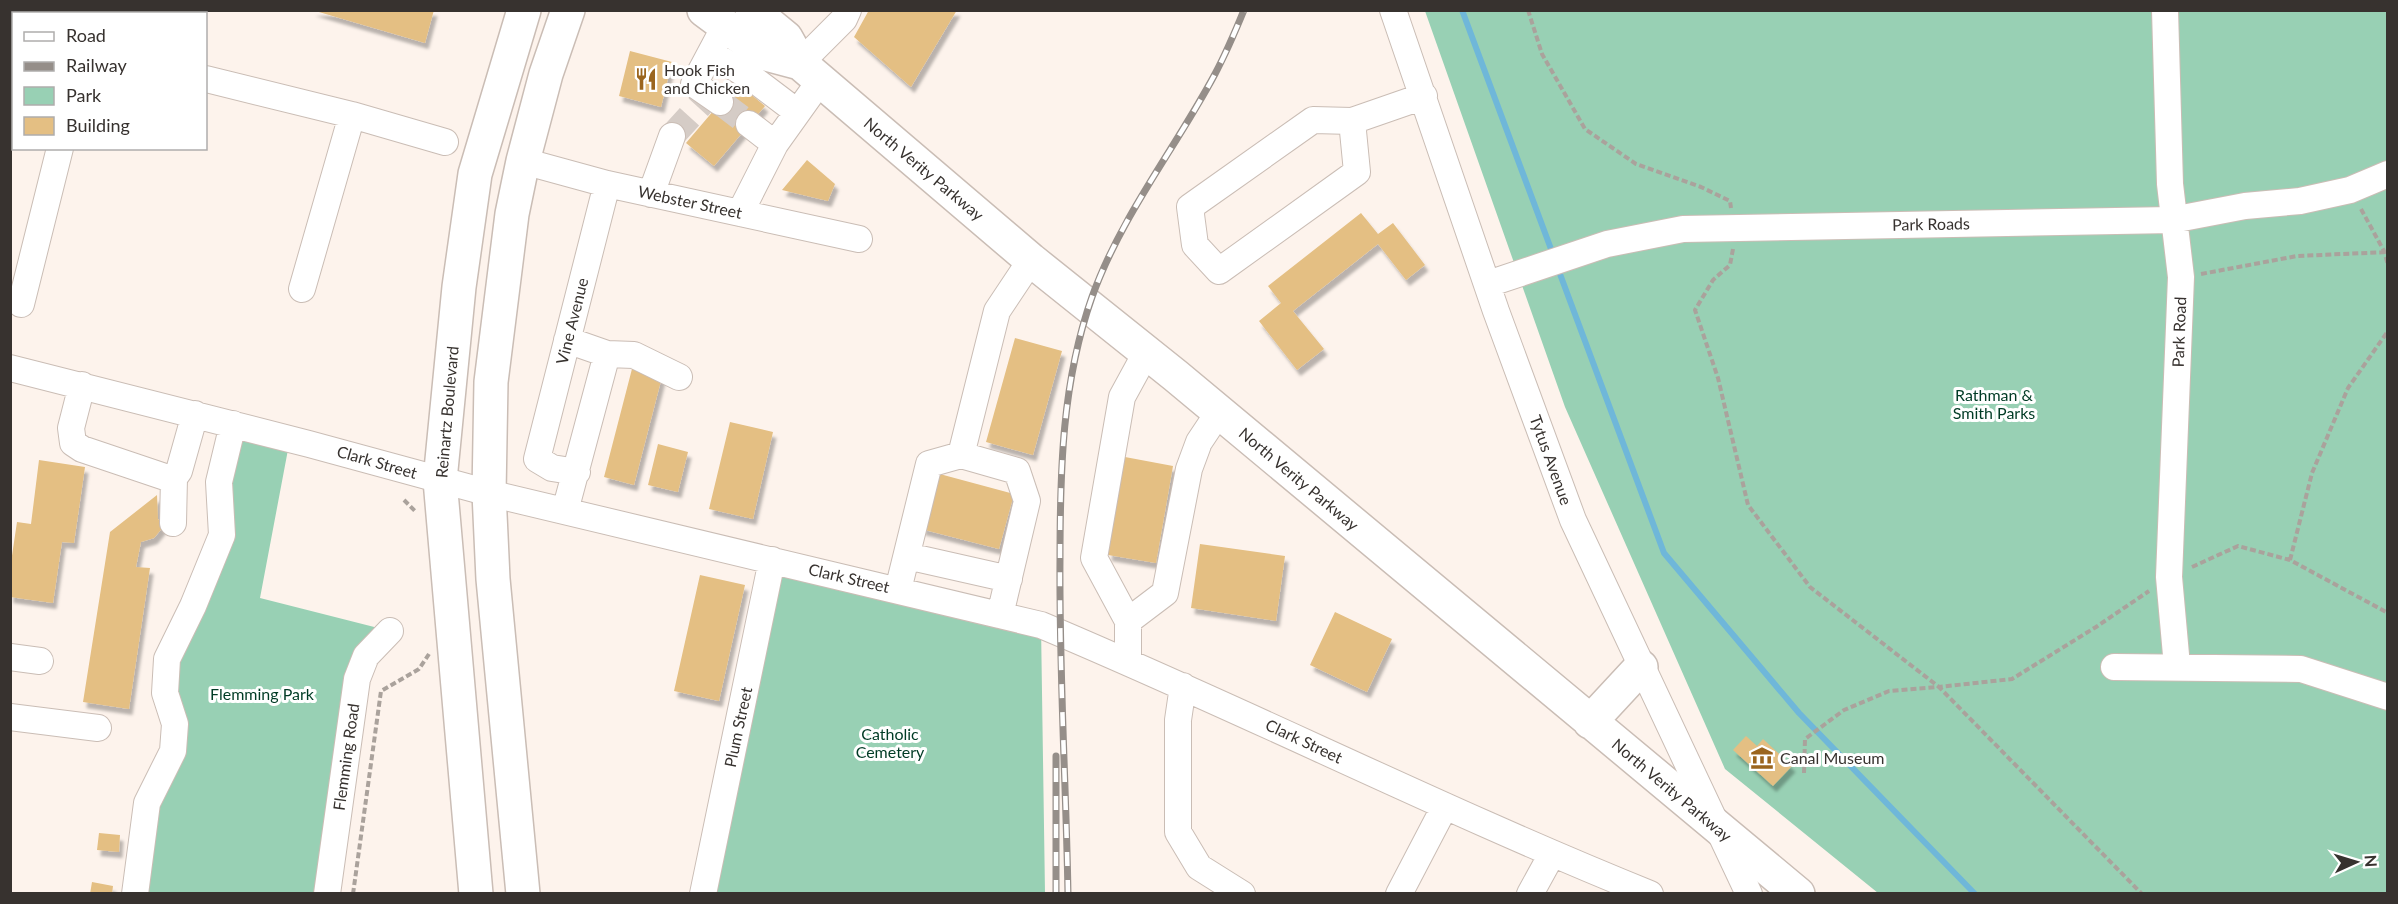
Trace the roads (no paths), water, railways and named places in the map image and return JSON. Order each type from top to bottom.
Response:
[{"type":"main road","name":"Reinartz Boulevard","points":[[476,894],[440,480],[459,287],[475,174],[524,10]]},
{"type":"main road","points":[[523,894],[506,742],[493,579],[489,494],[491,382],[509,238],[523,161],[546,74],[568,10]]},
{"type":"main road","name":"North Verity Parkway","points":[[723,25],[762,53],[810,72],[1031,260],[1219,412],[1798,894]]},
{"type":"main road","points":[[1590,722],[1641,667]]},
{"type":"street","points":[[740,213],[775,144],[797,112],[810,72],[848,10]]},
{"type":"street","name":"Tytus Avenue","points":[[1393,10],[1573,520],[1749,894]]},
{"type":"street","points":[[2165,10],[2172,220],[2245,206],[2300,201],[2350,190],[2388,174]]},
{"type":"street","points":[[723,25],[756,81],[797,112]]},
{"type":"street","points":[[711,100],[694,84],[723,25]]},
{"type":"street","points":[[207,79],[352,115],[445,142]]},
{"type":"street","points":[[1352,121],[1357,172],[1220,271],[1195,245],[1190,207],[1313,120],[1352,121],[1424,96]]},
{"type":"street","points":[[302,289],[352,115]]},
{"type":"street","points":[[749,124],[775,144]]},
{"type":"street","points":[[651,194],[672,136]]},
{"type":"street","points":[[21,304],[60,150]]},
{"type":"street","name":"Webster Street","points":[[523,161],[607,184],[859,239]]},
{"type":"street","name":"Vine Avenue","points":[[577,472],[552,468],[537,459],[607,184]]},
{"type":"street","name":"Park Roads","points":[[1488,284],[1608,244],[1683,229],[2172,220]]},
{"type":"street","name":"Park Road","points":[[2172,220],[2181,277],[2169,577],[2177,666]]},
{"type":"street","points":[[961,455],[997,311],[1031,260]]},
{"type":"street","points":[[567,340],[607,354],[634,355],[679,377]]},
{"type":"street","points":[[1128,661],[1128,621],[1094,558],[1122,397],[1146,353]]},
{"type":"street","points":[[565,511],[607,354]]},
{"type":"street","name":"Clark Street","points":[[10,368],[195,414],[489,494],[1041,625],[1184,686],[1552,854],[1650,894]]},
{"type":"street","points":[[82,385],[71,428],[73,443],[82,450],[174,478]]},
{"type":"street","points":[[555,390],[594,402]]},
{"type":"street","points":[[1128,621],[1165,592],[1189,469],[1198,442],[1219,412]]},
{"type":"street","points":[[172,523],[174,478],[179,471],[195,414]]},
{"type":"street","points":[[135,894],[147,803],[173,751],[175,724],[165,693],[167,659],[193,606],[222,535],[219,482],[233,424]]},
{"type":"street","points":[[898,590],[929,464],[961,455],[1017,471],[1027,501],[1000,615]]},
{"type":"street","points":[[907,556],[1009,579]]},
{"type":"street","name":"Plum Street","points":[[703,894],[772,560]]},
{"type":"street","name":"Flemming Road","points":[[327,894],[357,679],[366,656],[390,631]]},
{"type":"street","points":[[10,657],[40,661]]},
{"type":"street","points":[[2114,668],[2177,666],[2301,669],[2388,697]]},
{"type":"street","points":[[1184,686],[1178,720],[1178,832],[1199,867],[1242,894]]},
{"type":"street","points":[[10,717],[98,728]]},
{"type":"street","points":[[1399,894],[1445,806]]},
{"type":"street","points":[[1530,894],[1552,854]]},
{"type":"waterway","points":[[1462,10],[1554,257]]},
{"type":"waterway","points":[[1557,266],[1664,553],[1799,713],[1975,894]]},
{"type":"tunnel","points":[[720,102],[749,124]]},
{"type":"tunnel","points":[[672,136],[702,103]]},
{"type":"railway","points":[[1068,894],[1060,526],[1062,459],[1074,361],[1092,297],[1104,267],[1133,211],[1215,74],[1244,10]]},
{"type":"railway","points":[[1056,756],[1056,894]]},
{"type":"place","name":"Hook Fish and Chicken","points":[[646,79]]},
{"type":"place","name":"Canal Museum","points":[[1762,758]]},
{"type":"park label","name":"Rathman & Smith Parks","points":[[1994,404]]},
{"type":"park label","name":"Flemming Park","points":[[262,694]]},
{"type":"park label","name":"Catholic Cemetery","points":[[890,743]]}]
